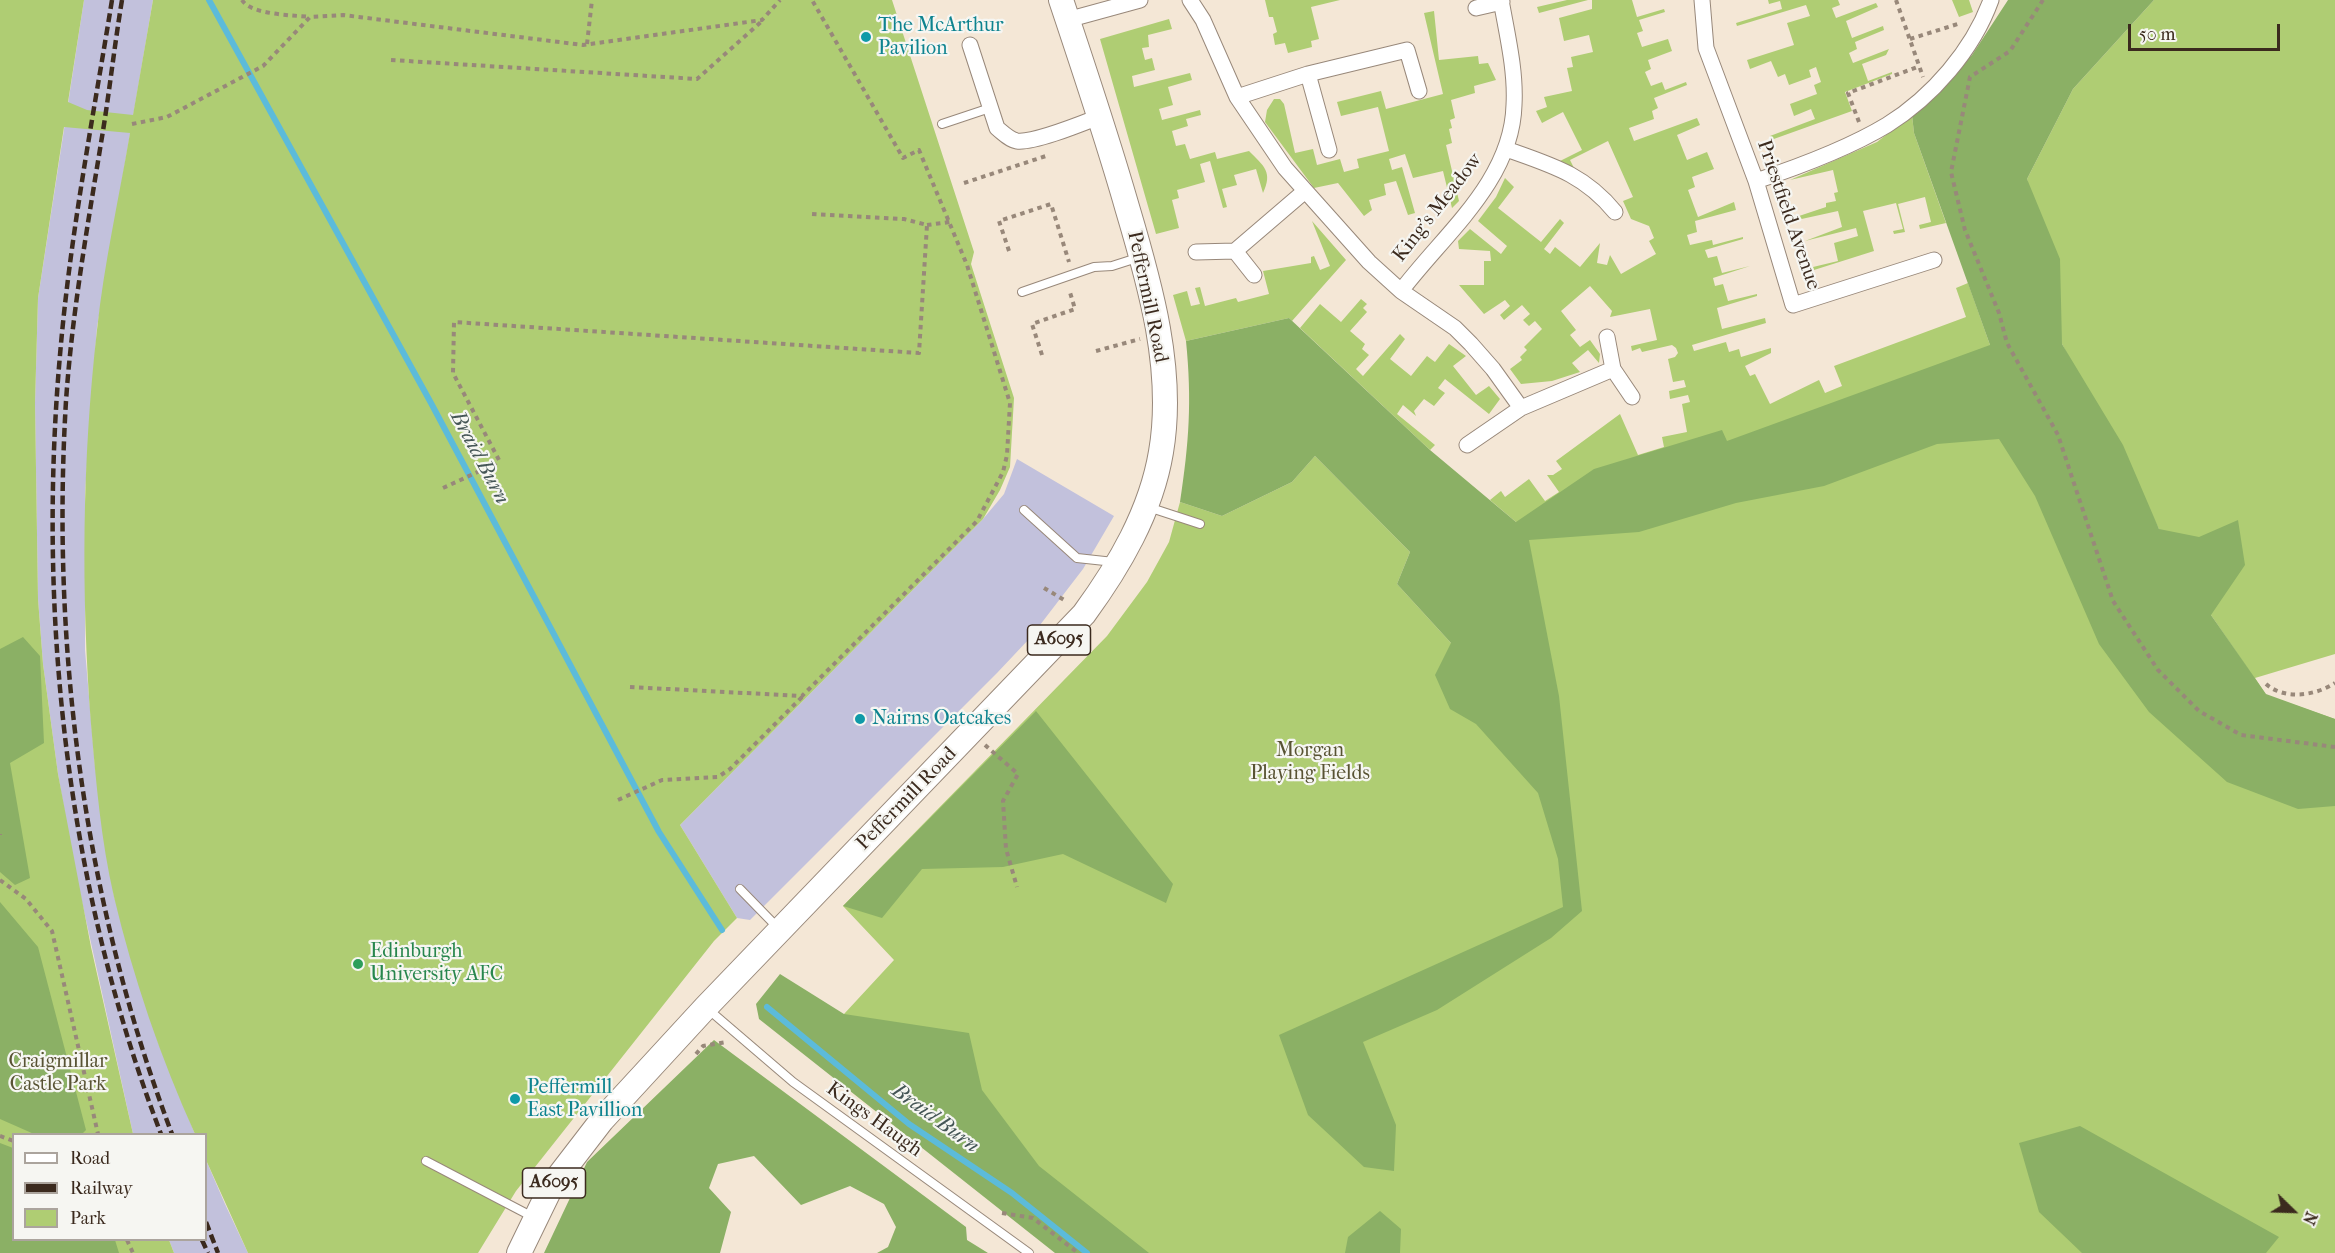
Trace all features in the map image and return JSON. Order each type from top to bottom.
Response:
[{"type":"main road","name":"Peffermill Road","points":[[519,1253],[534,1217],[552,1185],[602,1120],[706,1007],[1084,614],[1119,562],[1147,506],[1162,450],[1164,421],[1158,333],[1142,256],[1101,116],[1064,10]]},
{"type":"street","points":[[1064,10],[1140,0]]},
{"type":"street","name":"King's Meadow","points":[[1190,0],[1203,20],[1237,97],[1264,140],[1305,191],[1369,262],[1401,291],[1455,328],[1467,340],[1493,369],[1521,408]]},
{"type":"street","name":"Priestfield Avenue","points":[[1702,0],[1706,48],[1756,181],[1793,305],[1934,260]]},
{"type":"street","points":[[1756,181],[1864,137],[1901,115],[1928,92],[1962,54],[1979,28],[1991,0]]},
{"type":"street","name":"King's Meadow","points":[[1401,291],[1487,187],[1506,149],[1513,123],[1515,94],[1502,1],[1476,8]]},
{"type":"street","points":[[970,45],[998,128],[1016,141],[1030,139],[1101,116]]},
{"type":"street","points":[[1237,97],[1308,74],[1407,50],[1419,91]]},
{"type":"street","points":[[1308,74],[1329,150]]},
{"type":"street","name":"King's Meadow","points":[[1506,149],[1572,174],[1594,189],[1615,212]]},
{"type":"street","points":[[1196,252],[1235,251],[1305,191]]},
{"type":"street","points":[[1235,251],[1254,275]]},
{"type":"street","points":[[1607,338],[1613,369],[1632,397]]},
{"type":"street","points":[[1467,445],[1521,408],[1613,369]]},
{"type":"lane","points":[[942,124],[990,108]]},
{"type":"lane","points":[[1022,292],[1094,267],[1112,266],[1142,256]]},
{"type":"lane","points":[[1147,506],[1200,524]]},
{"type":"lane","points":[[1023,510],[1077,558],[1119,562]]},
{"type":"lane","points":[[740,888],[780,930]]},
{"type":"lane","name":"Kings Haugh","points":[[706,1007],[793,1082],[1029,1253]]},
{"type":"lane","points":[[426,1161],[534,1217]]},
{"type":"path","points":[[242,0],[245,5],[255,10],[310,17],[344,15],[587,44],[762,20]]},
{"type":"path","points":[[587,44],[592,0]]},
{"type":"path","points":[[391,60],[697,79],[762,20],[780,0]]},
{"type":"path","points":[[618,800],[662,780],[717,777],[730,769],[977,521],[1003,472],[1007,455],[1010,403],[967,265],[950,222],[919,150],[903,158],[812,0]]},
{"type":"path","points":[[1896,0],[1928,92]]},
{"type":"path","points":[[2043,0],[2010,51],[1970,77],[1950,172],[1965,230],[1999,313],[2007,343],[2058,435],[2113,601],[2158,670],[2199,711],[2241,735],[2335,747]]},
{"type":"path","points":[[132,124],[167,117],[263,66],[310,17]]},
{"type":"path","points":[[1910,39],[1966,22]]},
{"type":"path","points":[[1864,137],[1848,93],[1920,66]]},
{"type":"path","points":[[964,183],[1060,152]]},
{"type":"path","points":[[1009,251],[999,221],[1051,204],[1076,309],[1032,324],[1042,356]]},
{"type":"path","points":[[810,214],[904,219],[927,225],[950,222]]},
{"type":"path","points":[[443,488],[499,460],[453,373],[454,322],[920,353],[927,225]]},
{"type":"path","points":[[1096,351],[1158,333]]},
{"type":"path","points":[[2266,684],[2276,693],[2300,695],[2326,688],[2335,683]]},
{"type":"path","points":[[630,687],[802,696]]},
{"type":"path","points":[[971,733],[1018,774],[1003,801],[1006,849],[1017,887]]},
{"type":"path","points":[[0,880],[26,899],[52,931],[98,1133]]},
{"type":"path","points":[[1002,1213],[1033,1218],[1078,1253]]},
{"type":"shaded area","points":[[84,0],[153,0],[97,327],[85,493],[85,650],[95,766],[114,896],[158,1042],[195,1133],[133,1133],[73,861],[43,664],[38,599],[35,403],[38,298]]},
{"type":"shaded area","name":"Nairns Oatcakes","points":[[1017,459],[1114,516],[1083,569],[1030,638],[997,673],[750,920],[737,918],[680,825],[983,519],[1004,494]]},
{"type":"shaded area","points":[[207,1162],[248,1253],[174,1253],[169,1241],[207,1241]]},
{"type":"green space","name":"Craigmillar Castle Park","points":[[0,0],[84,0],[68,102],[87,110],[133,115],[153,0],[892,0],[974,252],[971,264],[1014,398],[1010,467],[983,519],[680,825],[737,918],[714,941],[516,1191],[478,1253],[248,1253],[207,1162],[207,1133],[195,1133],[159,1047],[130,957],[114,897],[106,854],[93,746],[86,626],[86,478],[92,379],[104,281],[130,133],[64,127],[38,298],[35,403],[38,599],[43,664],[58,774],[91,947],[133,1133],[12,1133],[12,1241],[169,1241],[174,1253],[0,1253]]},
{"type":"green space","points":[[1265,0],[1340,0],[1311,7],[1319,39],[1311,41],[1312,47],[1288,53],[1285,43],[1275,45],[1273,34],[1277,32],[1273,17],[1269,17]]},
{"type":"green space","points":[[1567,0],[1588,0],[1539,13],[1537,7]]},
{"type":"green space","name":"Morgan Playing Fields","points":[[1592,0],[1632,0],[1637,17],[1664,9],[1665,12],[1639,20],[1643,31],[1637,33],[1642,47],[1668,39],[1672,51],[1648,60],[1651,69],[1645,72],[1651,86],[1662,82],[1665,90],[1686,82],[1687,85],[1654,98],[1658,108],[1652,111],[1654,119],[1629,128],[1634,141],[1697,118],[1700,125],[1677,135],[1687,160],[1707,152],[1714,169],[1692,177],[1695,187],[1688,190],[1698,217],[1734,202],[1736,210],[1695,221],[1697,232],[1687,235],[1690,245],[1712,240],[1713,245],[1743,237],[1743,239],[1705,250],[1708,258],[1717,256],[1722,273],[1750,266],[1713,278],[1715,286],[1723,284],[1728,301],[1757,294],[1757,296],[1717,308],[1722,329],[1765,318],[1766,323],[1692,345],[1694,351],[1726,342],[1729,352],[1739,349],[1741,357],[1771,348],[1771,353],[1745,366],[1750,376],[1755,374],[1770,404],[1819,380],[1825,393],[1842,386],[1834,366],[1966,317],[1956,288],[1968,283],[1990,345],[2254,678],[2211,615],[2159,529],[2062,344],[2027,179],[2073,89],[2154,0],[2335,0],[2335,654],[2255,678],[2266,695],[2335,719],[2335,1253],[1139,1253],[832,1027],[894,960],[843,906],[1107,636],[1147,582],[1169,542],[1180,502],[1222,516],[1292,482],[1315,456],[1410,552],[1397,584],[1451,643],[1516,522],[1490,500],[1501,491],[1505,497],[1529,479],[1545,501],[1559,492],[1547,475],[1553,475],[1562,469],[1556,461],[1620,414],[1638,455],[1664,447],[1662,437],[1687,432],[1682,404],[1690,402],[1688,395],[1670,399],[1669,391],[1686,387],[1684,380],[1673,382],[1668,359],[1675,357],[1678,353],[1676,348],[1672,345],[1642,352],[1640,348],[1632,351],[1631,346],[1657,340],[1650,309],[1610,317],[1612,311],[1590,286],[1561,311],[1576,330],[1570,335],[1580,347],[1590,340],[1600,354],[1599,363],[1588,350],[1572,363],[1580,372],[1552,381],[1521,384],[1510,369],[1522,360],[1520,357],[1527,350],[1524,347],[1542,329],[1535,321],[1529,326],[1523,320],[1530,314],[1522,305],[1504,320],[1500,315],[1510,306],[1505,300],[1484,314],[1459,285],[1484,285],[1484,261],[1491,261],[1490,251],[1459,249],[1458,241],[1470,229],[1501,254],[1507,246],[1478,221],[1496,197],[1505,178],[1514,187],[1498,208],[1541,242],[1560,219],[1564,223],[1544,249],[1550,254],[1555,247],[1580,267],[1600,243],[1597,263],[1607,265],[1610,255],[1621,274],[1656,254],[1649,241],[1654,238],[1649,226],[1631,219],[1623,201],[1633,197],[1608,141],[1570,160],[1578,176],[1560,161],[1582,150],[1563,112],[1542,123],[1536,111],[1547,107],[1544,97],[1572,91],[1567,68],[1573,67],[1571,57],[1593,52],[1589,35],[1564,41],[1559,18],[1592,9]]},
{"type":"green space","points":[[1768,0],[1838,0],[1840,5],[1832,8],[1836,18],[1876,3],[1878,7],[1846,21],[1852,38],[1883,26],[1884,30],[1855,42],[1857,49],[1849,53],[1853,63],[1889,49],[1886,55],[1862,64],[1868,81],[1892,72],[1892,74],[1845,92],[1852,111],[1771,140],[1770,136],[1815,119],[1811,109],[1794,116],[1790,104],[1817,94],[1814,85],[1821,82],[1816,67],[1809,70],[1811,77],[1789,85],[1785,74],[1778,77],[1771,61],[1750,69],[1747,60],[1794,45],[1787,23],[1810,16],[1806,5],[1737,26],[1736,23],[1782,9],[1780,1],[1769,4]]},
{"type":"green space","points":[[1952,0],[1969,0],[1973,12],[1959,17]]},
{"type":"green space","points":[[2008,0],[2154,0],[2073,89],[2027,179],[2060,259],[2062,344],[2123,445],[2159,529],[2199,537],[2238,520],[2245,565],[2211,615],[2266,694],[2335,719],[2335,806],[2298,809],[2227,782],[2149,712],[2099,644],[2035,496],[1999,439],[1937,444],[1824,486],[1736,503],[1639,532],[1529,540],[1559,696],[1582,911],[1551,938],[1437,1010],[1363,1042],[1396,1125],[1394,1171],[1364,1167],[1308,1115],[1279,1035],[1563,907],[1558,859],[1538,793],[1476,724],[1450,709],[1435,675],[1451,643],[1397,584],[1410,552],[1315,456],[1292,482],[1222,516],[1180,502],[1189,422],[1186,341],[1289,318],[1430,450],[1516,522],[1594,469],[1722,430],[1727,441],[1990,345],[1914,133],[1912,115],[1972,55]]},
{"type":"green space","points":[[1434,11],[1439,60],[1478,56],[1479,64],[1488,63],[1496,80],[1474,86],[1475,93],[1451,100],[1455,118],[1450,120],[1452,143],[1446,145],[1459,201],[1452,208],[1443,171],[1413,178],[1405,154],[1389,159],[1392,170],[1402,167],[1415,213],[1408,215],[1396,181],[1384,184],[1386,195],[1369,200],[1372,210],[1364,216],[1338,183],[1314,188],[1265,122],[1267,110],[1274,99],[1280,99],[1284,104],[1295,153],[1313,149],[1317,165],[1340,159],[1344,172],[1359,168],[1357,159],[1389,151],[1378,107],[1341,116],[1337,102],[1381,91],[1386,109],[1443,94],[1424,13]]},
{"type":"green space","points":[[1169,19],[1172,29],[1148,35],[1149,47],[1142,48],[1145,60],[1152,58],[1155,70],[1132,76],[1134,87],[1190,73],[1192,80],[1168,87],[1173,105],[1159,109],[1162,120],[1200,110],[1201,115],[1186,119],[1188,126],[1172,131],[1176,146],[1185,144],[1190,159],[1215,152],[1217,159],[1249,151],[1263,165],[1267,180],[1263,193],[1256,169],[1234,175],[1237,185],[1222,189],[1227,207],[1223,208],[1210,161],[1200,164],[1205,182],[1177,190],[1179,198],[1172,200],[1179,228],[1156,234],[1100,39]]},
{"type":"green space","points":[[1912,115],[1914,133],[1946,223],[1920,229],[1919,225],[1931,222],[1925,197],[1898,204],[1905,232],[1894,234],[1893,231],[1903,229],[1896,203],[1863,211],[1874,251],[1814,270],[1813,267],[1838,261],[1834,243],[1858,236],[1856,228],[1805,241],[1842,227],[1838,211],[1797,220],[1796,217],[1826,207],[1826,203],[1836,201],[1834,193],[1838,192],[1833,170],[1790,180],[1877,142]]},
{"type":"green space","points":[[1312,221],[1346,260],[1292,321],[1289,318],[1186,341],[1173,295],[1187,291],[1191,306],[1200,304],[1195,288],[1200,287],[1205,306],[1236,298],[1238,302],[1269,294],[1263,271],[1311,263],[1311,257],[1314,256],[1320,270],[1330,266]]},
{"type":"green space","points":[[1361,299],[1367,304],[1363,308],[1367,312],[1350,331],[1365,344],[1362,349],[1369,355],[1356,369],[1363,376],[1400,334],[1405,339],[1390,359],[1411,376],[1427,356],[1435,362],[1449,344],[1466,356],[1453,366],[1476,395],[1489,386],[1500,399],[1489,414],[1445,379],[1438,388],[1445,393],[1434,406],[1424,399],[1414,411],[1416,416],[1403,405],[1397,414],[1435,445],[1430,450],[1300,328],[1320,304],[1341,322]]},
{"type":"green space","points":[[23,637],[40,656],[44,743],[10,763],[30,878],[15,885],[0,872],[0,649]]},
{"type":"green space","points":[[1036,711],[1173,884],[1166,903],[1063,854],[1003,867],[922,869],[882,918],[843,906]]},
{"type":"green space","name":"Craigmillar Castle Park","points":[[0,902],[38,947],[86,1130],[83,1133],[32,1133],[0,1119]]},
{"type":"green space","points":[[780,974],[844,1014],[969,1033],[982,1090],[1039,1166],[1149,1253],[1055,1253],[759,1019],[756,1004]]},
{"type":"green space","points":[[714,1040],[966,1227],[967,1240],[988,1253],[877,1253],[888,1247],[896,1227],[884,1204],[850,1186],[801,1205],[754,1156],[718,1164],[709,1188],[731,1212],[720,1253],[544,1253],[587,1162]]},
{"type":"green space","points":[[2080,1126],[2279,1237],[2266,1253],[2082,1253],[2039,1212],[2019,1143]]},
{"type":"green space","points":[[0,1143],[12,1148],[12,1241],[115,1241],[119,1253],[0,1253]]},
{"type":"green space","points":[[1380,1211],[1401,1229],[1400,1253],[1345,1253],[1348,1237]]},
{"type":"waterway","name":"Braid Burn","points":[[209,0],[431,403],[659,832],[722,930]]},
{"type":"waterway","name":"Braid Burn","points":[[767,1007],[909,1124],[1012,1193],[1087,1253]]},
{"type":"railway","points":[[112,0],[76,221],[60,355],[54,453],[53,552],[57,651],[67,750],[82,848],[102,945],[129,1041],[161,1133]]},
{"type":"railway","points":[[122,0],[72,336],[66,401],[63,494],[64,587],[70,680],[80,773],[96,865],[116,956],[142,1046],[172,1133]]},
{"type":"railway","points":[[207,1225],[218,1253]]},
{"type":"railway","points":[[202,1241],[208,1253]]},
{"type":"place","name":"The McArthur Pavilion","points":[[866,37]]},
{"type":"place","name":"Nairns Oatcakes","points":[[860,719]]},
{"type":"place","name":"Edinburgh University AFC","points":[[358,964]]},
{"type":"place","name":"Peffermill East Pavillion","points":[[515,1099]]}]
